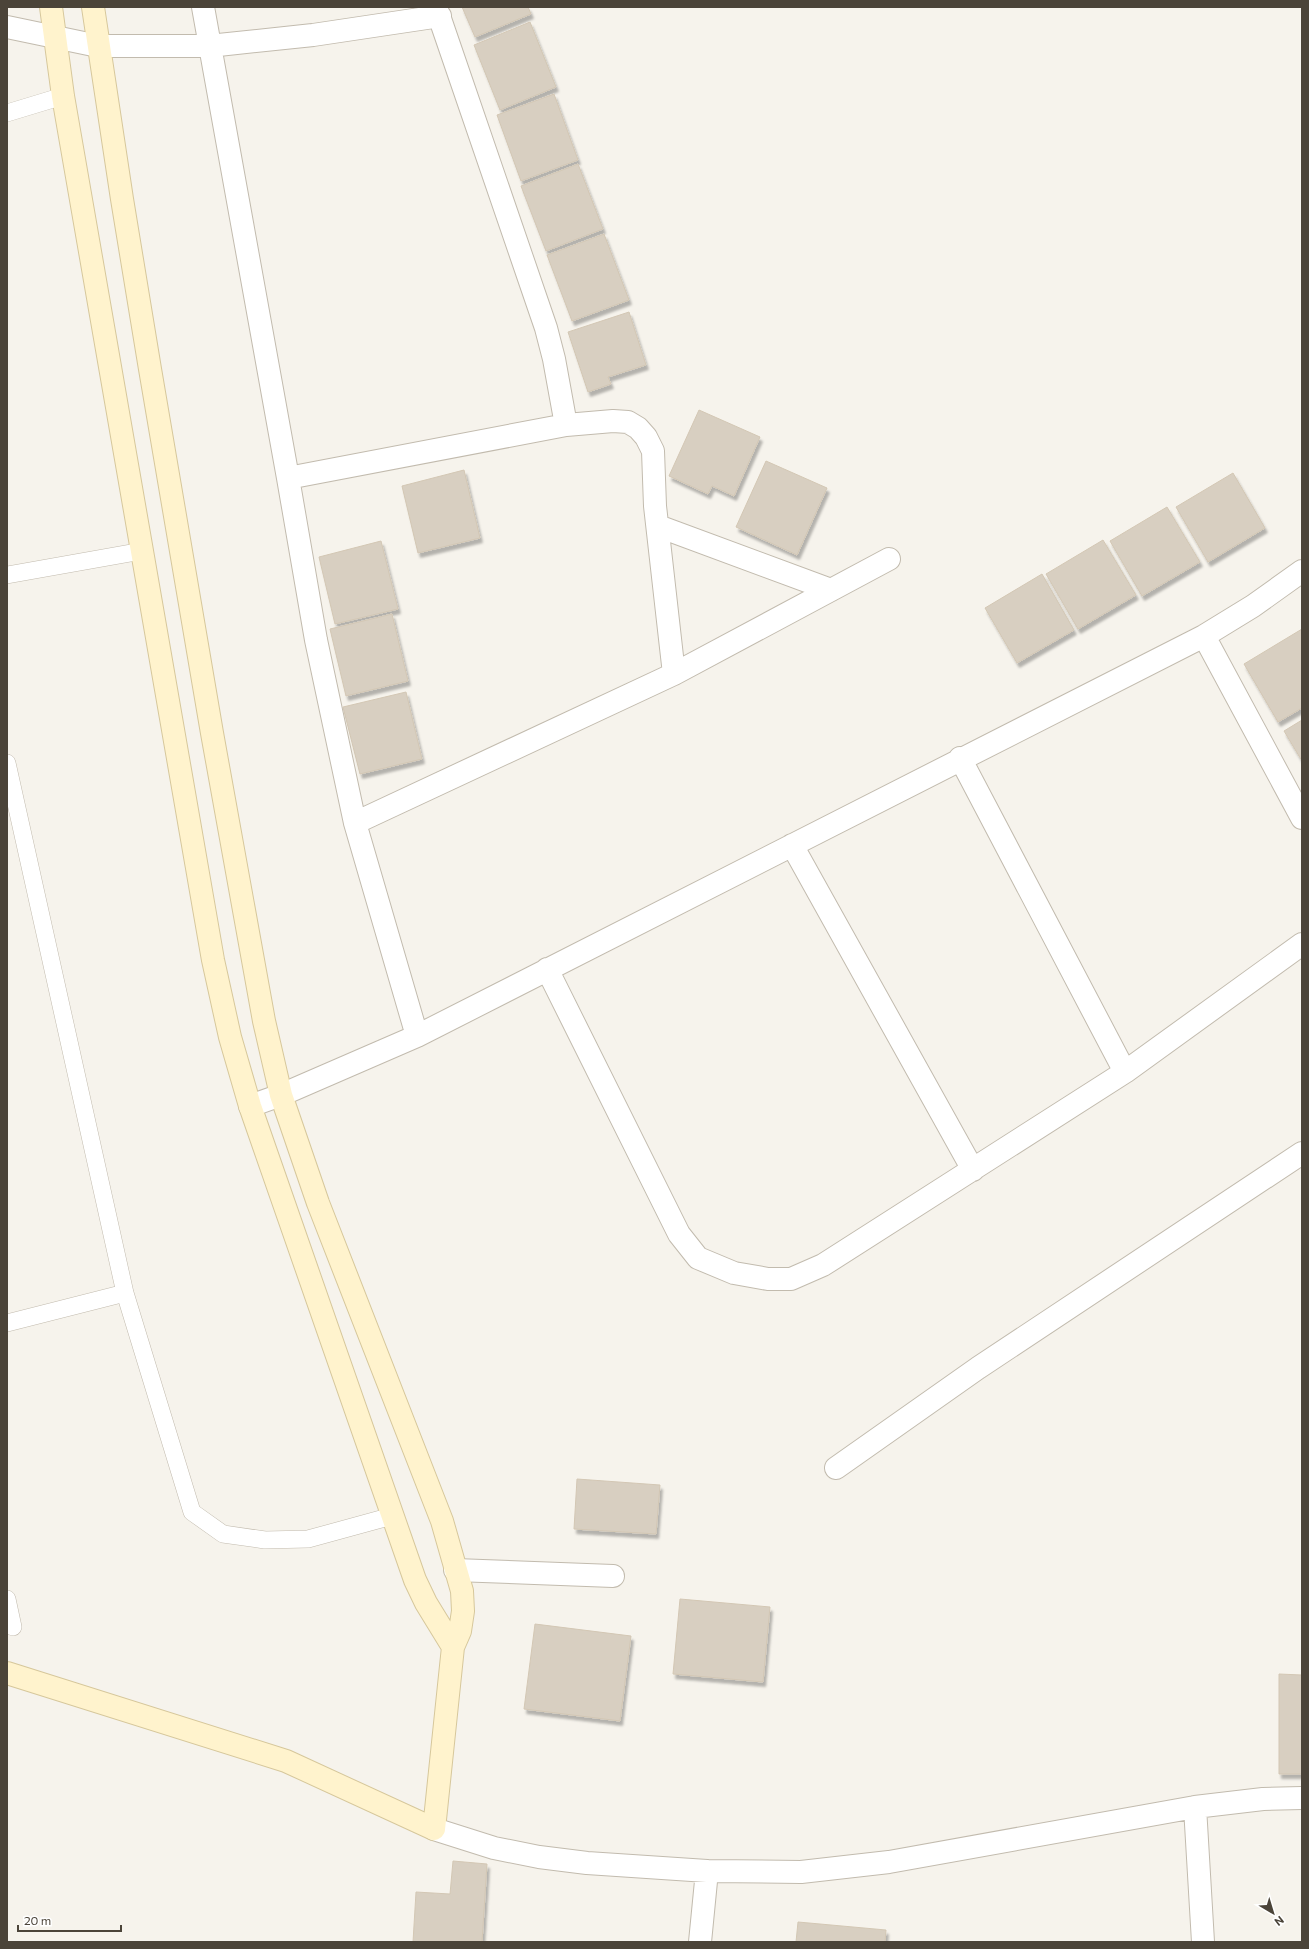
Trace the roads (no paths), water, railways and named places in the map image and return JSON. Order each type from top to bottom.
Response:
[{"type":"street","points":[[51,7],[63,96],[213,960],[230,1037],[250,1106],[415,1580],[426,1603],[453,1648]]},
{"type":"street","points":[[94,7],[98,46],[110,113],[128,238],[211,726],[264,1021],[281,1095],[318,1203],[442,1521],[462,1592],[463,1611],[460,1631],[453,1648],[434,1830]]},
{"type":"street","points":[[203,7],[316,640],[355,823],[418,1036]]},
{"type":"street","points":[[7,27],[98,46],[209,46],[313,35],[438,11],[546,328],[554,359],[566,425]]},
{"type":"street","points":[[288,478],[566,425],[613,421],[628,422],[638,428],[646,437],[653,451],[656,506],[674,674]]},
{"type":"street","points":[[658,526],[831,590]]},
{"type":"street","points":[[355,823],[674,674],[889,559]]},
{"type":"street","points":[[250,1106],[281,1095],[418,1036],[960,758],[1204,636],[1300,576]]},
{"type":"street","points":[[1204,636],[1302,818]]},
{"type":"street","points":[[960,758],[1125,1072]]},
{"type":"street","points":[[792,845],[973,1170]]},
{"type":"street","points":[[547,969],[679,1234],[698,1258],[734,1273],[768,1279],[791,1279],[822,1265],[1125,1072],[1302,944]]},
{"type":"street","points":[[836,1468],[978,1368],[1302,1153]]},
{"type":"street","points":[[455,1570],[613,1576]]},
{"type":"street","points":[[7,1673],[286,1761],[434,1830],[494,1848],[539,1857],[587,1863],[707,1871],[801,1872],[889,1862],[1195,1807],[1263,1799],[1302,1798]]},
{"type":"street","points":[[1195,1807],[1203,1942]]},
{"type":"street","points":[[700,1942],[707,1871]]},
{"type":"lane","points":[[7,113],[63,96]]},
{"type":"lane","points":[[7,575],[142,551]]},
{"type":"lane","points":[[7,763],[125,1293],[192,1512],[223,1534],[264,1540],[308,1539],[392,1516]]},
{"type":"lane","points":[[7,1323],[125,1293]]},
{"type":"lane","points":[[7,1599],[13,1627]]}]
